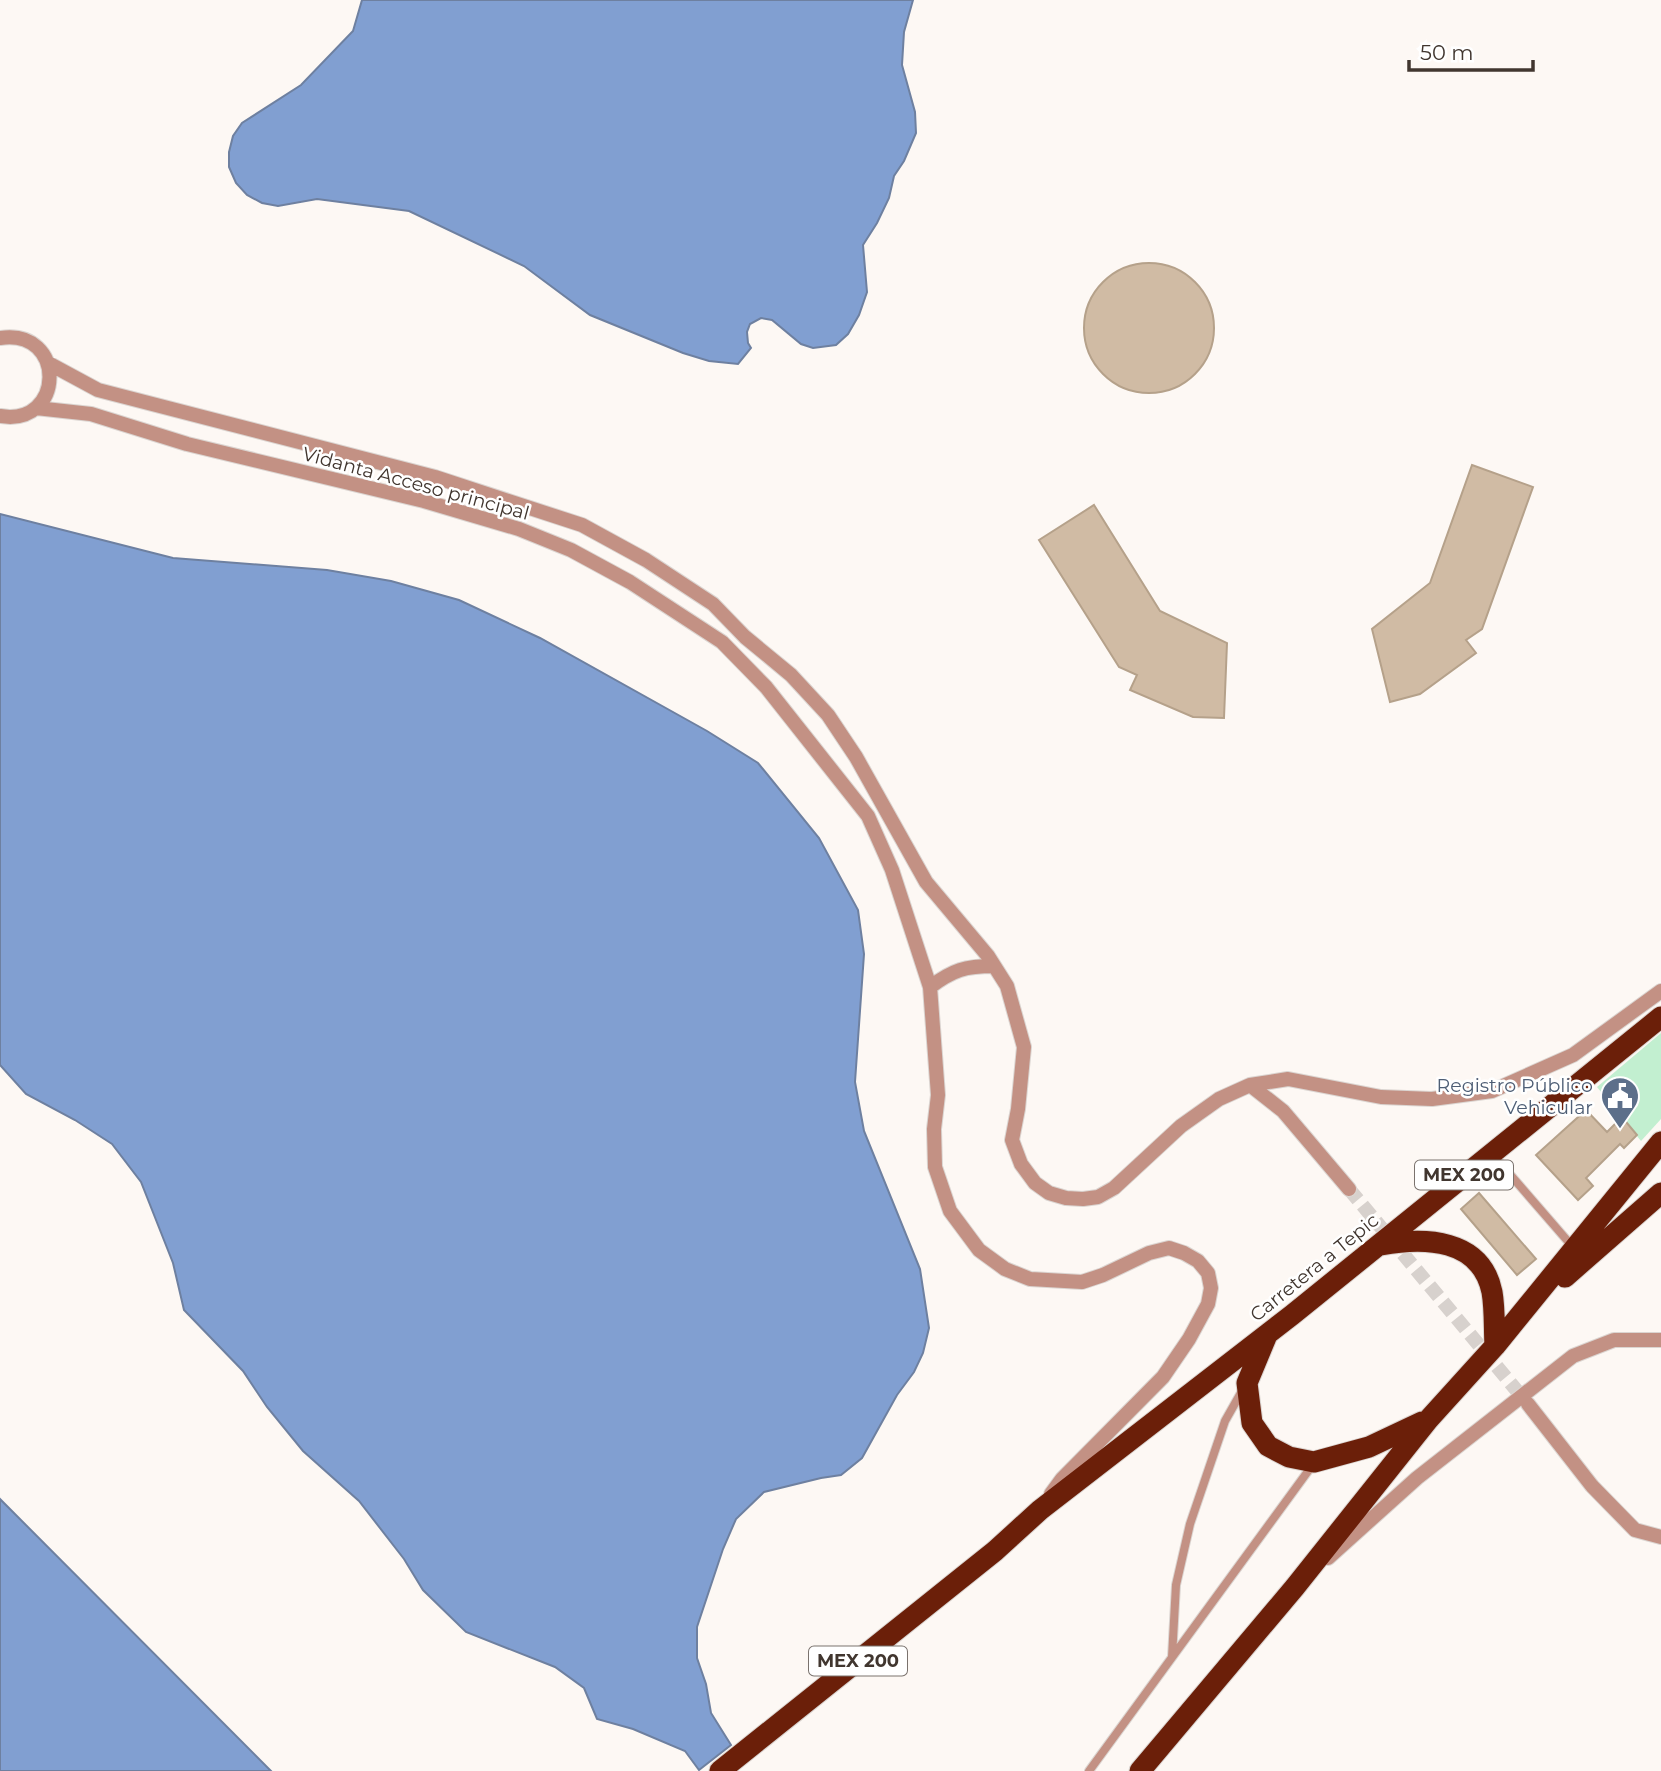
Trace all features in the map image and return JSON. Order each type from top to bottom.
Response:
[{"type":"highway","name":"Carretera a Tepic","points":[[720,1771],[995,1552],[1040,1510],[1268,1334],[1661,1017]]},
{"type":"highway","points":[[1140,1771],[1295,1587],[1427,1420],[1514,1323],[1661,1142]]},
{"type":"highway","points":[[1514,1323],[1661,1194]]},
{"type":"highway","points":[[1376,1246],[1405,1240],[1427,1240],[1459,1248],[1479,1264],[1492,1291],[1494,1346]]},
{"type":"highway","points":[[1268,1334],[1247,1382],[1252,1423],[1268,1446],[1289,1457],[1314,1462],[1368,1447],[1427,1420]]},
{"type":"street","points":[[0,338],[14,336],[27,340],[38,347],[48,363],[50,385],[45,398],[36,408]]},
{"type":"street","points":[[48,363],[98,390],[435,477],[582,525],[646,560],[713,604],[745,637],[791,675],[828,715],[856,757],[926,882],[1007,986],[1024,1047],[1012,1140],[1021,1164],[1035,1183],[1049,1193],[1066,1198],[1098,1197],[1114,1188],[1181,1126],[1219,1099],[1250,1085],[1288,1079],[1381,1097],[1432,1100],[1492,1091],[1573,1055],[1661,992]]},
{"type":"street","name":"Vidanta Acceso principal","points":[[0,416],[10,418],[24,415],[36,408],[91,414],[187,444],[424,502],[519,529],[570,550],[630,582],[722,642],[766,687],[868,816],[892,870],[930,987],[938,1095],[933,1129],[935,1167],[950,1211],[979,1250],[1004,1269],[1030,1279],[1082,1282],[1149,1253],[1168,1248],[1198,1261],[1208,1273],[1211,1288],[1208,1304],[1189,1339],[1163,1377],[1062,1479],[1040,1510]]},
{"type":"street","points":[[930,987],[949,973],[970,966],[994,966]]},
{"type":"street","points":[[1250,1085],[1283,1111],[1349,1189]]},
{"type":"street","points":[[1295,1587],[1418,1478],[1573,1356],[1614,1340],[1661,1340]]},
{"type":"street","points":[[1528,1404],[1584,1477],[1635,1530],[1661,1537]]},
{"type":"lane","points":[[1492,1153],[1574,1249]]},
{"type":"lane","points":[[1172,1659],[1176,1585],[1190,1524],[1225,1422],[1247,1382]]},
{"type":"lane","points":[[1089,1771],[1314,1462]]},
{"type":"green space","points":[[1661,1033],[1661,1119],[1641,1141],[1597,1087]]},
{"type":"water","points":[[362,0],[913,0],[904,32],[902,65],[915,112],[916,133],[894,176],[889,198],[863,245],[867,292],[859,315],[848,334],[836,345],[813,348],[801,344],[772,320],[761,318],[750,324],[747,332],[751,348],[738,364],[709,361],[590,315],[524,266],[409,211],[317,199],[278,206],[262,203],[247,195],[236,183],[229,167],[233,136],[242,123],[301,85],[353,31]]},
{"type":"water","points":[[0,514],[173,558],[327,570],[391,581],[459,600],[540,638],[707,731],[758,763],[819,838],[858,910],[864,954],[855,1082],[864,1131],[920,1269],[929,1328],[923,1353],[914,1372],[897,1395],[862,1458],[841,1475],[764,1492],[736,1519],[697,1627],[697,1658],[706,1684],[711,1713],[731,1745],[699,1770],[685,1751],[633,1729],[597,1719],[584,1688],[555,1667],[466,1632],[423,1590],[404,1559],[359,1501],[303,1451],[267,1407],[243,1371],[184,1310],[173,1263],[141,1182],[112,1144],[75,1120],[26,1094],[0,1065]]},
{"type":"water","points":[[0,1499],[271,1771],[0,1771]]},
{"type":"building","points":[[1149,263],[1174,268],[1195,282],[1209,303],[1214,328],[1209,353],[1195,374],[1174,388],[1149,393],[1124,388],[1103,374],[1089,353],[1084,328],[1089,303],[1103,282],[1124,268]]},
{"type":"building","points":[[1472,465],[1533,487],[1482,629],[1466,640],[1476,653],[1420,694],[1390,702],[1372,629],[1430,583]]},
{"type":"building","points":[[1094,505],[1160,611],[1227,643],[1224,718],[1193,717],[1130,690],[1137,675],[1119,667],[1039,540]]},
{"type":"building","points":[[1586,1110],[1607,1132],[1622,1117],[1637,1135],[1624,1148],[1620,1144],[1586,1178],[1593,1186],[1578,1200],[1536,1155]]},
{"type":"building","points":[[1479,1193],[1536,1259],[1517,1275],[1461,1209]]},
{"type":"tunnel","points":[[1349,1189],[1528,1404]]},
{"type":"place","name":"Registro Público Vehicular","points":[[1620,1130]]}]
